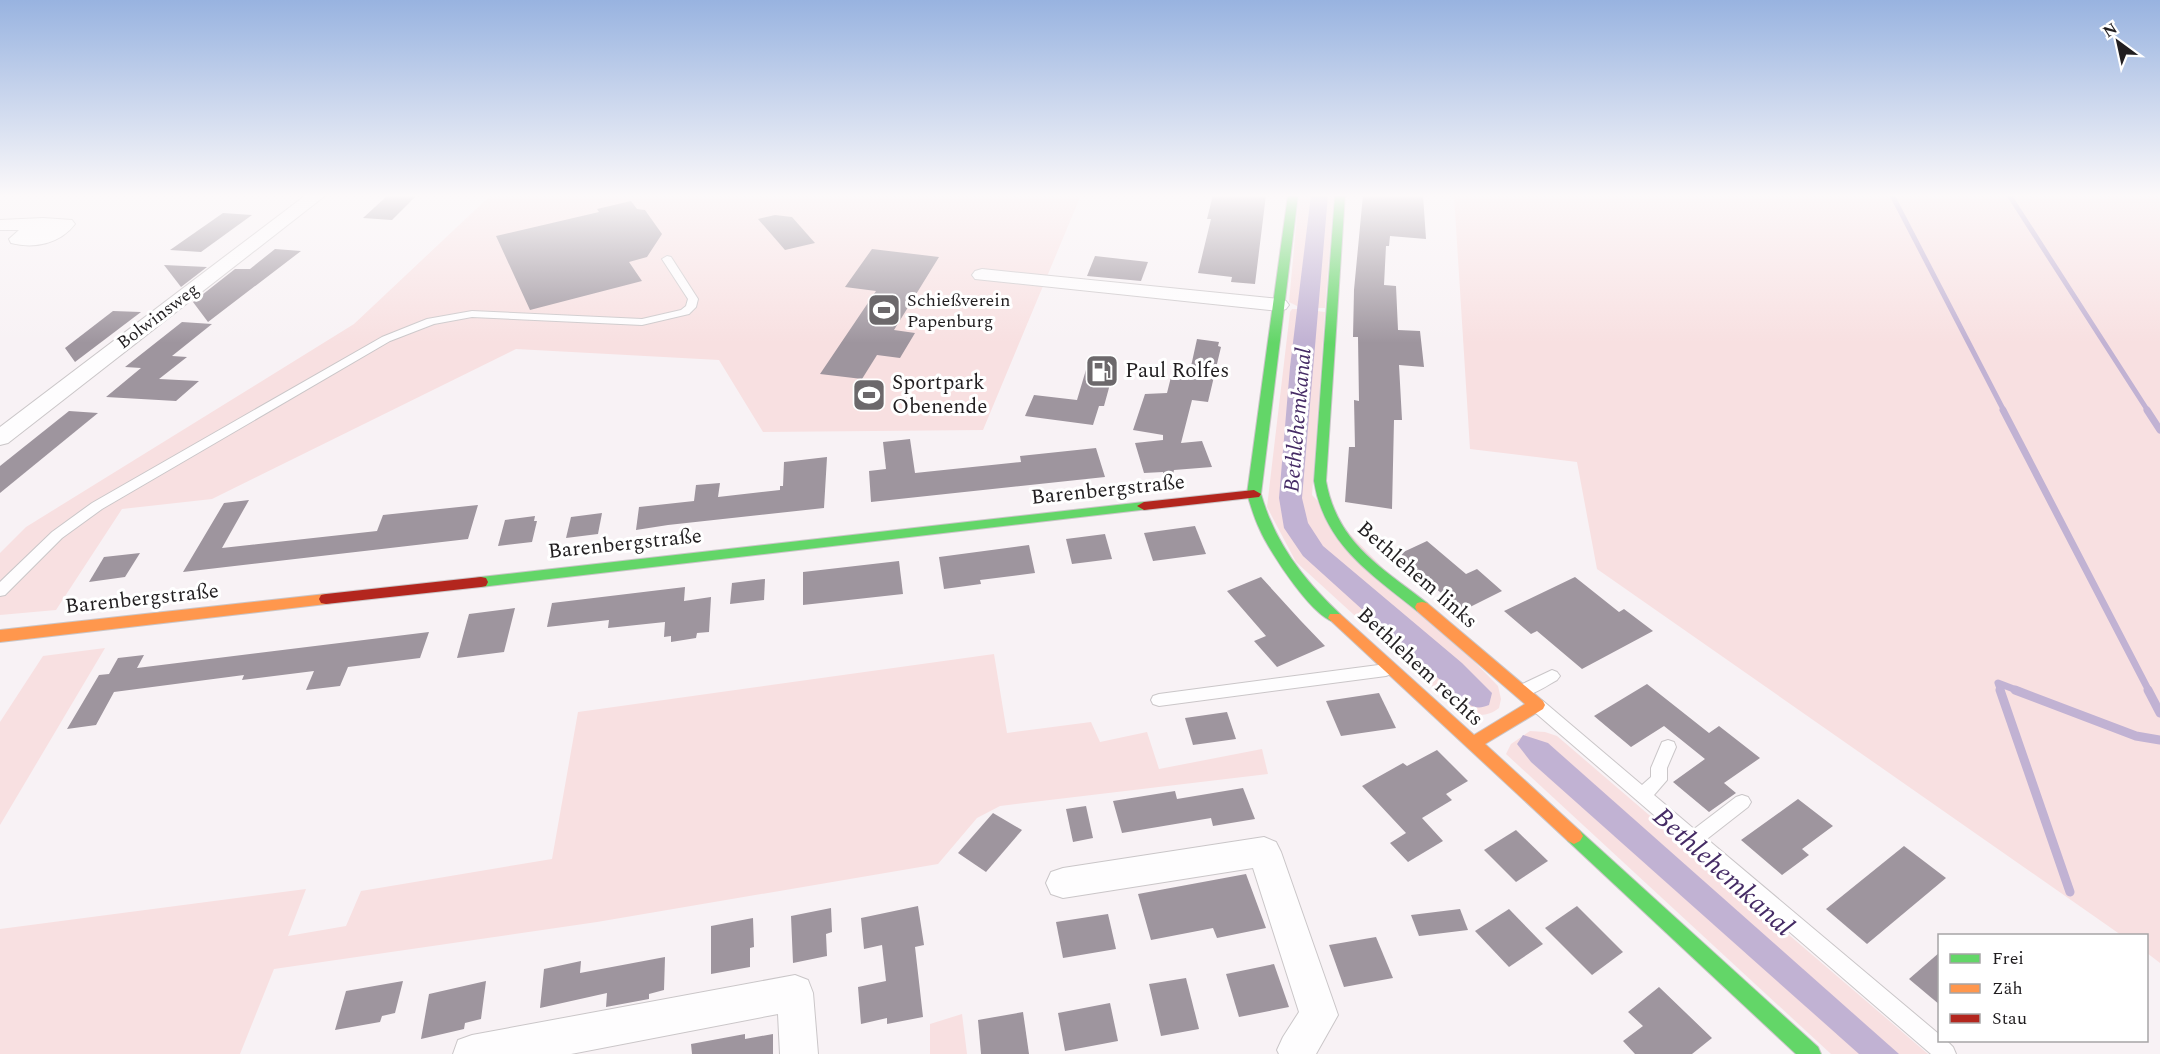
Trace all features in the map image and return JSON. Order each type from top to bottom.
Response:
[{"type":"street","name":"Bolwinsweg","points":[[2,435],[252,244]]},
{"type":"street","name":"Bethlehem rechts","points":[[1287,244],[1254,494],[1258,515],[1268,540],[1286,566],[1321,605],[1811,1054]]},
{"type":"street","name":"Bethlehem links","points":[[1337,244],[1320,482],[1323,511],[1330,525],[1347,544],[1537,705]]},
{"type":"street","points":[[982,274],[1279,305]]},
{"type":"street","name":"Barenbergstraße","points":[[0,636],[1254,494]]},
{"type":"street","points":[[1472,744],[1537,705]]},
{"type":"street","points":[[1063,883],[1264,852],[1319,1015],[1290,1053]]},
{"type":"street","points":[[472,1054],[795,993],[800,1054]]},
{"type":"lane","points":[[0,591],[57,535],[97,506],[386,339],[431,321],[472,314],[642,322],[685,312],[691,307],[693,299],[668,259]]},
{"type":"lane","points":[[1159,700],[1391,669]]},
{"type":"lane","points":[[1520,692],[1552,676]]},
{"type":"lane","points":[[1537,705],[1946,1054]]},
{"type":"lane","points":[[1642,795],[1659,780],[1659,768],[1668,747]]},
{"type":"lane","points":[[1694,839],[1742,802]]},
{"type":"shaded area","name":"Sportpark Obenende","points":[[439,244],[1060,244],[983,430],[763,432],[719,360],[516,349],[212,499],[122,509],[56,610],[0,615],[0,553],[26,527],[354,324]]},
{"type":"shaded area","points":[[1294,244],[1330,244],[1325,308],[1318,308],[1317,311],[1325,312],[1312,495],[1498,686],[1501,699],[1499,708],[1489,714],[1474,714],[1457,709],[1296,562],[1267,507],[1290,312],[1292,309],[1297,309],[1297,306],[1289,302]]},
{"type":"shaded area","points":[[1457,244],[2160,244],[2160,963],[2148,954],[2148,934],[2120,934],[1597,569],[1577,462],[1470,449]]},
{"type":"shaded area","points":[[105,648],[0,825],[0,722],[43,656]]},
{"type":"shaded area","points":[[994,654],[1007,733],[1091,722],[1100,742],[1147,732],[1159,769],[1262,749],[1268,774],[1000,806],[977,818],[938,864],[597,922],[274,969],[240,1054],[0,1054],[0,929],[306,889],[288,936],[346,926],[361,891],[552,859],[578,712]]},
{"type":"shaded area","points":[[1530,731],[1557,736],[1928,1054],[1831,1054],[1506,754],[1511,744]]},
{"type":"shaded area","points":[[962,1014],[967,1054],[930,1054],[930,1024]]},
{"type":"water","name":"Bethlehemkanal","points":[[1305,244],[1324,244],[1302,498],[1308,523],[1323,546],[1462,663],[1492,693],[1489,705],[1472,706],[1458,696],[1303,556],[1284,528],[1279,498],[1290,367]]},
{"type":"water","points":[[1523,735],[1548,743],[1899,1054],[1859,1054],[1531,762],[1517,744]]},
{"type":"building","points":[[178,244],[212,244],[201,252],[170,250]]},
{"type":"building","points":[[500,244],[655,244],[647,257],[629,262],[642,281],[530,310]]},
{"type":"building","points":[[780,244],[810,244],[785,250]]},
{"type":"building","points":[[1205,244],[1260,244],[1255,284],[1231,282],[1232,277],[1198,273]]},
{"type":"building","points":[[1358,244],[1389,244],[1386,246],[1384,285],[1396,286],[1398,330],[1420,331],[1424,367],[1399,365],[1402,420],[1394,420],[1392,509],[1345,502],[1349,447],[1355,447],[1354,400],[1359,401],[1358,337],[1353,337]]},
{"type":"building","points":[[275,249],[301,251],[208,322],[193,302],[235,269],[250,269]]},
{"type":"building","name":"Schießverein Papenburg","points":[[872,249],[939,257],[894,330],[915,333],[900,358],[877,355],[862,379],[820,374],[876,291],[845,287]]},
{"type":"building","points":[[1095,256],[1148,262],[1141,281],[1087,276]]},
{"type":"building","points":[[164,265],[207,267],[181,287]]},
{"type":"building","points":[[113,311],[141,312],[75,362],[65,348]]},
{"type":"building","points":[[182,322],[212,324],[172,356],[187,357],[159,379],[199,381],[176,401],[106,397],[141,368],[125,367]]},
{"type":"building","points":[[1197,339],[1219,342],[1218,346],[1221,347],[1208,402],[1192,400],[1181,443],[1202,441],[1212,467],[1174,470],[1170,487],[1163,486],[1163,472],[1144,473],[1135,443],[1163,440],[1163,435],[1133,430],[1145,394],[1167,393],[1171,377],[1188,380]]},
{"type":"building","points":[[1088,363],[1115,366],[1104,406],[1099,406],[1093,425],[1025,416],[1034,395],[1077,400]]},
{"type":"building","points":[[69,411],[98,413],[0,493],[0,466]]},
{"type":"building","points":[[910,439],[915,473],[1021,462],[1020,456],[1096,448],[1105,477],[871,502],[869,471],[886,469],[883,442]]},
{"type":"building","points":[[827,457],[824,508],[636,530],[639,507],[694,501],[696,485],[720,483],[718,497],[780,490],[780,486],[783,486],[784,462]]},
{"type":"building","points":[[249,500],[222,548],[377,531],[383,515],[478,505],[468,539],[183,572],[224,503]]},
{"type":"building","points":[[602,513],[598,534],[566,538],[571,517]]},
{"type":"building","points":[[535,516],[534,521],[537,521],[532,542],[498,546],[505,520]]},
{"type":"building","points":[[1195,526],[1206,554],[1153,561],[1144,533]]},
{"type":"building","points":[[1105,534],[1112,559],[1072,564],[1066,539]]},
{"type":"building","points":[[1427,541],[1466,574],[1477,569],[1502,591],[1462,611],[1397,555]]},
{"type":"building","points":[[1029,545],[1035,573],[980,580],[981,584],[944,589],[939,557]]},
{"type":"building","points":[[140,553],[125,577],[89,582],[104,557]]},
{"type":"building","points":[[899,561],[903,594],[803,605],[803,572]]},
{"type":"building","points":[[1261,577],[1325,646],[1277,667],[1254,641],[1266,636],[1227,591]]},
{"type":"building","points":[[1575,577],[1619,612],[1624,609],[1653,631],[1582,669],[1537,631],[1531,634],[1504,611]]},
{"type":"building","points":[[765,579],[764,600],[730,604],[732,583]]},
{"type":"building","points":[[685,587],[684,601],[711,597],[709,632],[697,633],[696,638],[671,642],[671,636],[664,637],[665,622],[608,628],[609,620],[547,627],[552,603]]},
{"type":"building","points":[[515,608],[504,652],[457,658],[469,614]]},
{"type":"building","points":[[429,632],[420,658],[348,667],[340,686],[306,690],[314,671],[242,680],[244,675],[114,692],[96,725],[67,729],[99,675],[109,674],[118,658],[144,655],[137,668]]},
{"type":"building","points":[[1647,684],[1709,733],[1719,726],[1760,758],[1724,783],[1736,793],[1709,812],[1673,782],[1705,759],[1664,726],[1631,747],[1594,716]]},
{"type":"building","points":[[1379,693],[1396,728],[1341,736],[1326,701]]},
{"type":"building","points":[[1227,712],[1236,739],[1193,745],[1185,718]]},
{"type":"building","points":[[1437,750],[1468,781],[1446,794],[1452,800],[1422,818],[1443,841],[1408,862],[1390,843],[1406,833],[1362,786],[1403,763],[1407,766]]},
{"type":"building","points":[[1243,788],[1255,819],[1213,826],[1211,818],[1122,833],[1113,801],[1175,791],[1177,799]]},
{"type":"building","points":[[1798,799],[1833,826],[1802,849],[1809,855],[1782,875],[1741,840]]},
{"type":"building","points":[[1086,806],[1093,838],[1073,842],[1066,809]]},
{"type":"building","points":[[993,813],[1022,830],[986,872],[958,853]]},
{"type":"building","points":[[1516,830],[1548,861],[1516,882],[1484,850]]},
{"type":"building","points":[[1904,846],[1946,878],[1867,944],[1826,909]]},
{"type":"building","points":[[1246,874],[1266,928],[1217,938],[1213,928],[1151,940],[1138,894]]},
{"type":"building","points":[[918,906],[924,945],[915,947],[923,1017],[887,1024],[887,1018],[861,1024],[858,987],[886,981],[882,945],[864,949],[861,918]]},
{"type":"building","points":[[1577,906],[1623,952],[1592,975],[1545,928]]},
{"type":"building","points":[[831,908],[832,932],[826,934],[827,956],[793,963],[791,916]]},
{"type":"building","points":[[1460,909],[1468,930],[1419,936],[1411,915]]},
{"type":"building","points":[[1509,909],[1543,944],[1509,967],[1475,931]]},
{"type":"building","points":[[1108,914],[1116,949],[1063,958],[1056,922]]},
{"type":"building","points":[[753,918],[754,947],[750,948],[750,967],[711,974],[711,926]]},
{"type":"building","points":[[1376,937],[1393,978],[1344,987],[1329,945]]},
{"type":"building","points":[[1938,954],[1938,1003],[1909,979]]},
{"type":"building","points":[[665,957],[664,990],[649,994],[649,999],[606,1007],[607,993],[540,1008],[544,969],[581,961],[580,973]]},
{"type":"building","points":[[1274,964],[1289,1007],[1239,1017],[1226,974]]},
{"type":"building","points":[[1186,978],[1199,1029],[1161,1036],[1149,984]]},
{"type":"building","points":[[403,981],[395,1013],[382,1016],[380,1022],[335,1030],[346,991]]},
{"type":"building","points":[[486,981],[481,1019],[465,1023],[464,1029],[421,1039],[429,994]]},
{"type":"building","points":[[1659,987],[1712,1038],[1692,1054],[1635,1054],[1623,1041],[1643,1026],[1628,1012]]},
{"type":"building","points":[[1110,1003],[1118,1041],[1065,1051],[1058,1013]]},
{"type":"building","points":[[1023,1012],[1029,1054],[981,1054],[978,1020]]},
{"type":"building","points":[[745,1034],[745,1039],[773,1034],[773,1054],[692,1054],[691,1044]]},
{"type":"waterway","points":[[1918,244],[2004,411]]},
{"type":"waterway","points":[[2041,244],[2148,411]]},
{"type":"waterway","points":[[2003,410],[2149,691]]},
{"type":"waterway","points":[[2147,410],[2160,430]]},
{"type":"waterway","points":[[2001,691],[1998,683],[2019,691]]},
{"type":"waterway","points":[[2000,690],[2070,892]]},
{"type":"waterway","points":[[2015,690],[2136,736],[2160,740]]},
{"type":"waterway","points":[[2148,690],[2160,713]]},
{"type":"traffic: fast","points":[[1287,244],[1254,494],[1266,530],[1285,562],[1308,591],[1335,618]]},
{"type":"traffic: fast","points":[[1337,244],[1320,481],[1324,502],[1331,521],[1343,538],[1372,568],[1422,607]]},
{"type":"traffic: fast","points":[[481,582],[1144,506]]},
{"type":"traffic: fast","points":[[1574,836],[1811,1054]]},
{"type":"traffic: slow","points":[[0,636],[326,599]]},
{"type":"traffic: slow","points":[[1422,607],[1537,705],[1472,744]]},
{"type":"traffic: slow","points":[[1335,618],[1574,836]]},
{"type":"traffic: jam","points":[[1144,506],[1254,494]]},
{"type":"traffic: jam","points":[[326,599],[481,582]]},
{"type":"place","name":"Schießverein Papenburg","points":[[884,310]]},
{"type":"place","name":"Paul Rolfes","points":[[1102,371]]},
{"type":"place","name":"Sportpark Obenende","points":[[869,395]]}]
